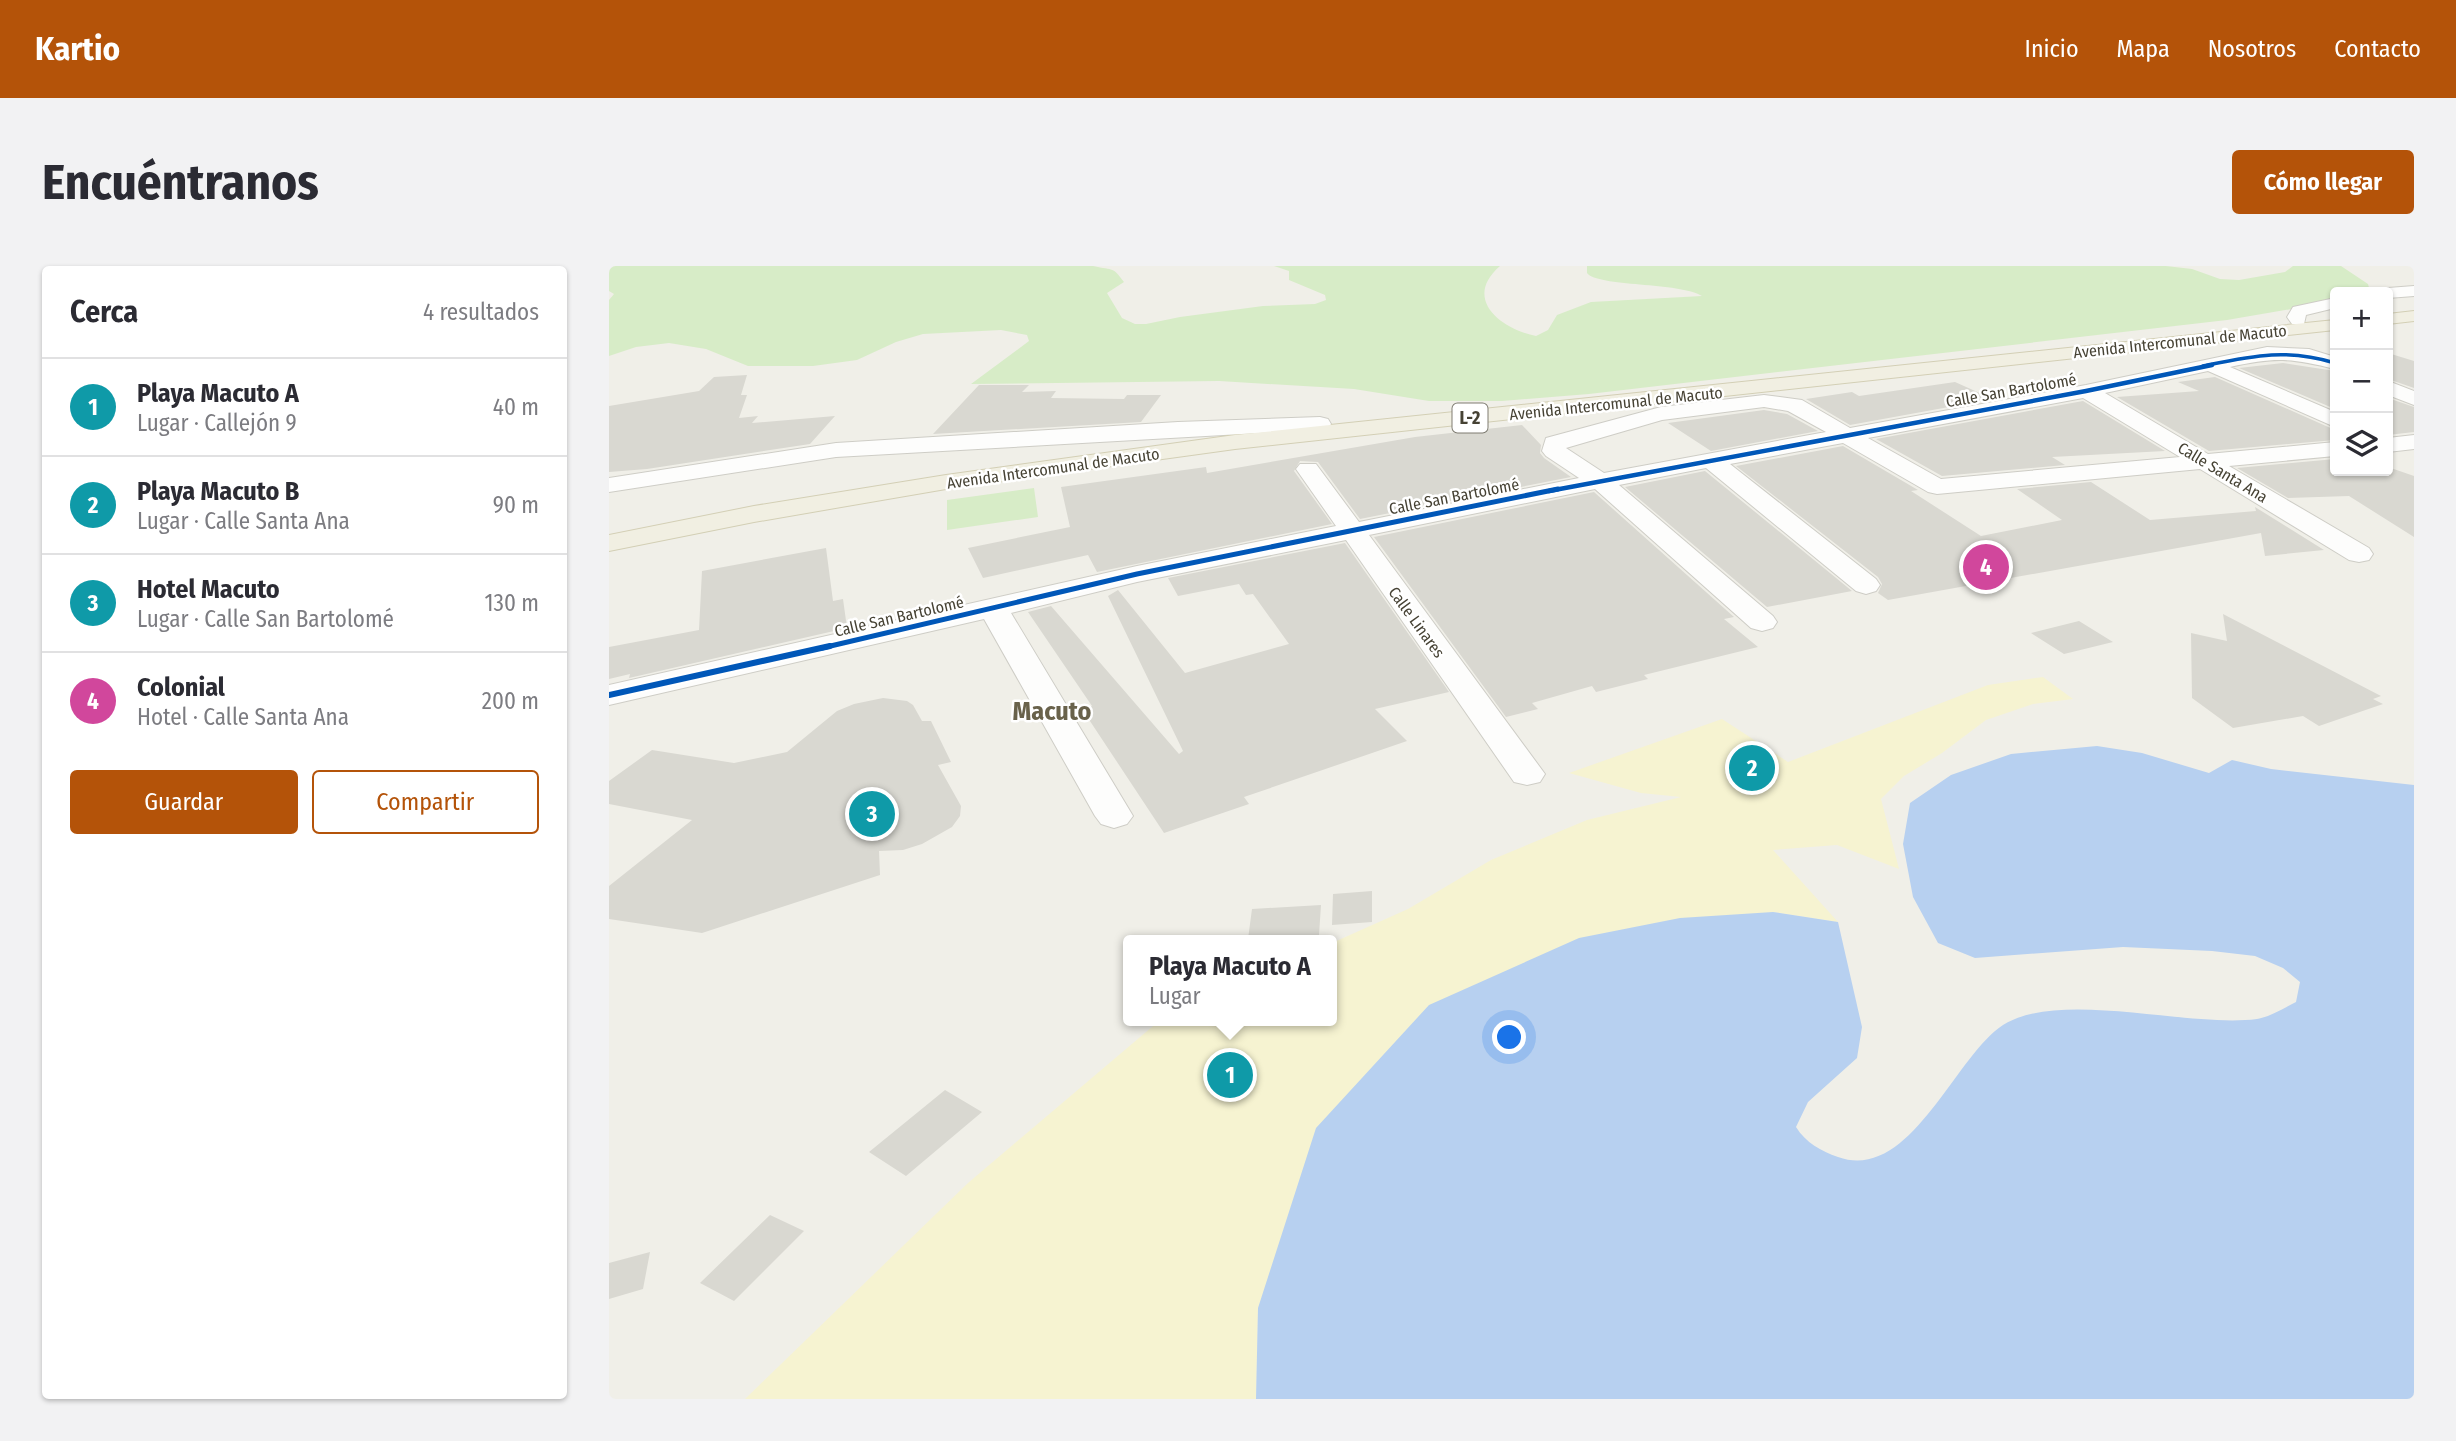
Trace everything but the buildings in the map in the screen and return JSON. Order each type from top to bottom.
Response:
[{"type":"main road","name":"Avenida Intercomunal de Macuto","points":[[609,530],[947,474],[1320,424],[2330,317]]},
{"type":"main road","name":"Avenida Intercomunal de Macuto","points":[[609,543],[754,514],[946,482],[1235,442],[1654,407],[2330,325]]},
{"type":"street","points":[[2393,293],[2414,291]]},
{"type":"street","points":[[2298,320],[2296,317],[2299,311],[2330,304]]},
{"type":"street","name":"Calle San Bartolomé","points":[[609,695],[1137,574],[1600,481],[2086,391],[2267,353],[2309,355],[2330,361]]},
{"type":"street","points":[[2210,365],[2330,418]]},
{"type":"street","points":[[2393,389],[2414,399]]},
{"type":"street","name":"Calle Santa Ana","points":[[2086,391],[2359,554]]},
{"type":"street","points":[[1762,622],[1600,481],[1554,451],[1554,443],[1654,407],[1777,402],[1794,405],[1937,487],[2330,450]]},
{"type":"street","points":[[609,485],[836,450],[1178,429],[1320,424]]},
{"type":"street","points":[[2393,444],[2414,442]]},
{"type":"street","points":[[1710,460],[1866,585]]},
{"type":"street","points":[[609,499],[736,465]]},
{"type":"street","name":"Calle Linares","points":[[1308,469],[1527,774]]},
{"type":"street","points":[[993,608],[1114,816]]},
{"type":"green space","points":[[609,266],[1093,266],[1112,270],[1124,282],[1107,293],[1122,318],[1135,324],[1146,324],[1263,306],[1315,304],[1326,300],[1325,295],[1289,280],[1289,271],[1274,266],[1500,266],[1489,278],[1485,301],[1491,311],[1510,327],[1536,336],[1548,330],[1557,315],[1591,302],[1702,296],[1676,288],[1606,281],[1587,273],[1587,266],[2166,266],[2192,269],[2220,279],[2239,280],[2285,272],[2293,266],[2341,266],[2369,287],[2330,287],[2330,302],[2227,320],[1589,394],[1502,401],[1429,401],[1354,389],[1219,381],[971,384],[1029,341],[1027,335],[1001,330],[923,334],[896,342],[857,360],[813,366],[748,366],[706,349],[669,343],[636,347],[609,356],[609,300],[614,294],[609,291]]},
{"type":"green space","points":[[1034,488],[1038,517],[947,530],[947,500]]},
{"type":"sand","points":[[2043,677],[2073,699],[2033,704],[1986,720],[1942,753],[1904,776],[1881,799],[1899,869],[1837,845],[1773,850],[1838,922],[1773,912],[1258,1308],[1256,1399],[745,1399],[968,1183],[1153,1026],[1337,1026],[1337,941],[1408,909],[1491,860],[1587,820],[1681,797],[1641,793],[1569,773],[1722,719],[1788,762],[1988,685]]},
{"type":"water","points":[[2097,746],[2142,753],[2209,773],[2232,760],[2271,769],[2414,785],[2414,1399],[1256,1399],[1258,1308],[1316,1128],[1429,1005],[1579,938],[1680,918],[1773,912],[1838,922],[1862,1027],[1857,1058],[1808,1102],[1796,1127],[1809,1142],[1826,1152],[1838,1157],[1864,1160],[1887,1152],[1909,1135],[1985,1041],[2003,1025],[2028,1015],[2057,1010],[2090,1010],[2196,1019],[2257,1019],[2296,1002],[2300,982],[2283,968],[2255,956],[2123,947],[1975,958],[1938,943],[1913,897],[1903,844],[1910,803],[1951,775],[2011,754]]},
{"type":"cycle path","points":[[609,695],[1137,574],[1600,481],[2086,391],[2267,353],[2309,355],[2330,361]]},
{"type":"place","name":"Colonial","points":[[1986,567]]},
{"type":"place","name":"Playa Macuto B","points":[[1752,768]]},
{"type":"place","name":"Hotel Macuto","points":[[872,814]]},
{"type":"place","name":"Playa Macuto A","points":[[1230,1075]]},
{"type":"district","name":"Macuto","points":[[1052,711]]}]
